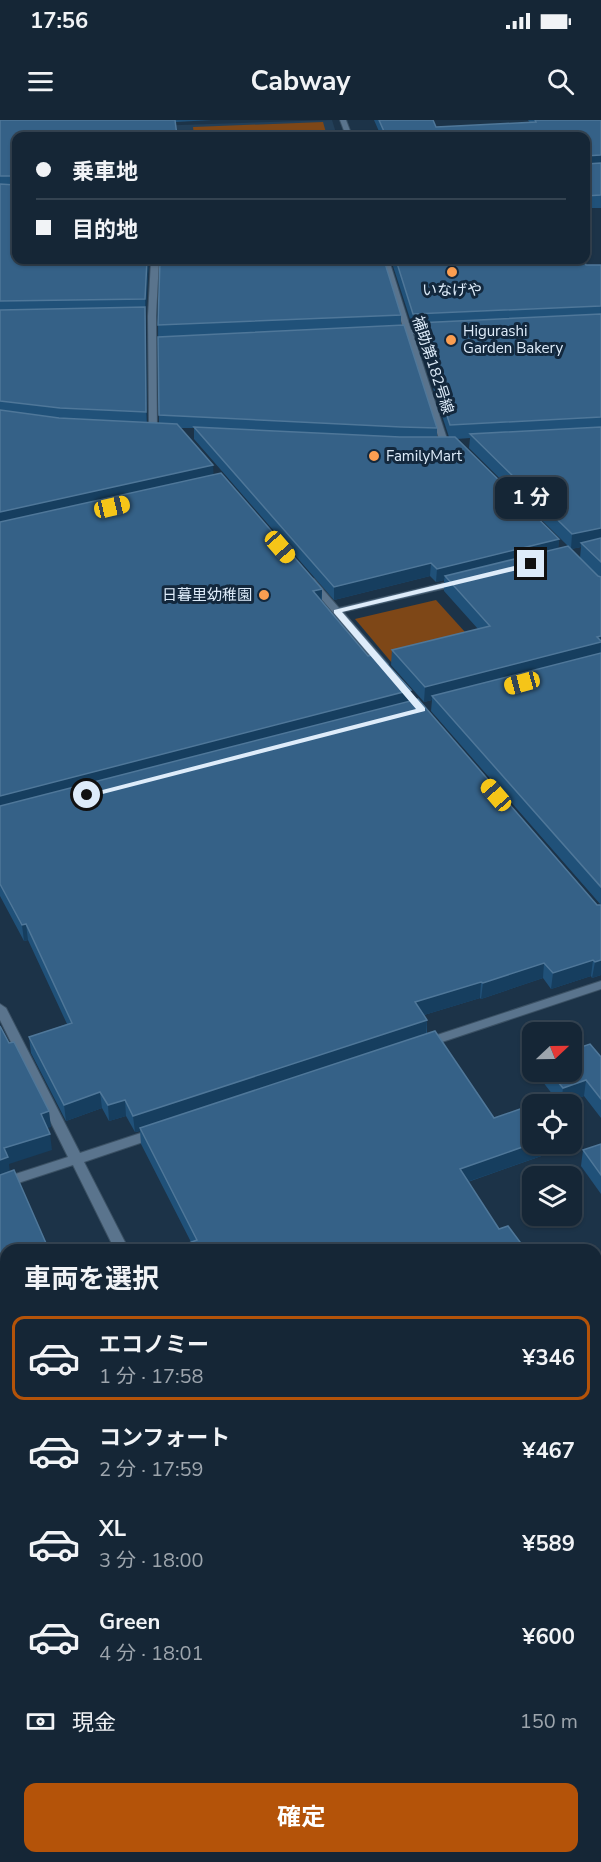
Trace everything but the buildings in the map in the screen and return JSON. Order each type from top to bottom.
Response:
[{"type":"street","points":[[153,432],[152,316],[155,264]]},
{"type":"street","name":"補助第182号線","points":[[386,264],[445,445]]},
{"type":"street","points":[[140,316],[152,316]]},
{"type":"street","points":[[385,333],[442,330]]},
{"type":"street","points":[[152,344],[164,343]]},
{"type":"street","points":[[307,577],[391,674]]},
{"type":"street","points":[[337,611],[465,580]]},
{"type":"street","points":[[412,1048],[601,985]]},
{"type":"street","points":[[0,1008],[119,1244]]},
{"type":"street","points":[[0,1184],[166,1130]]},
{"type":"shaded area","points":[[332,120],[336,132],[12,132],[12,135],[0,131]]},
{"type":"shaded area","points":[[323,122],[326,132],[194,132],[193,127]]},
{"type":"shaded area","points":[[436,600],[474,642],[392,663],[355,619]]},
{"type":"place","name":"いなげや","points":[[452,272]]},
{"type":"place","name":"Higurashi Garden Bakery","points":[[451,340]]},
{"type":"place","name":"FamilyMart","points":[[374,456]]},
{"type":"place","name":"日暮里幼稚園","points":[[264,595]]},
{"type":"route","points":[[87,795],[422,710],[337,611],[531,564]]}]
